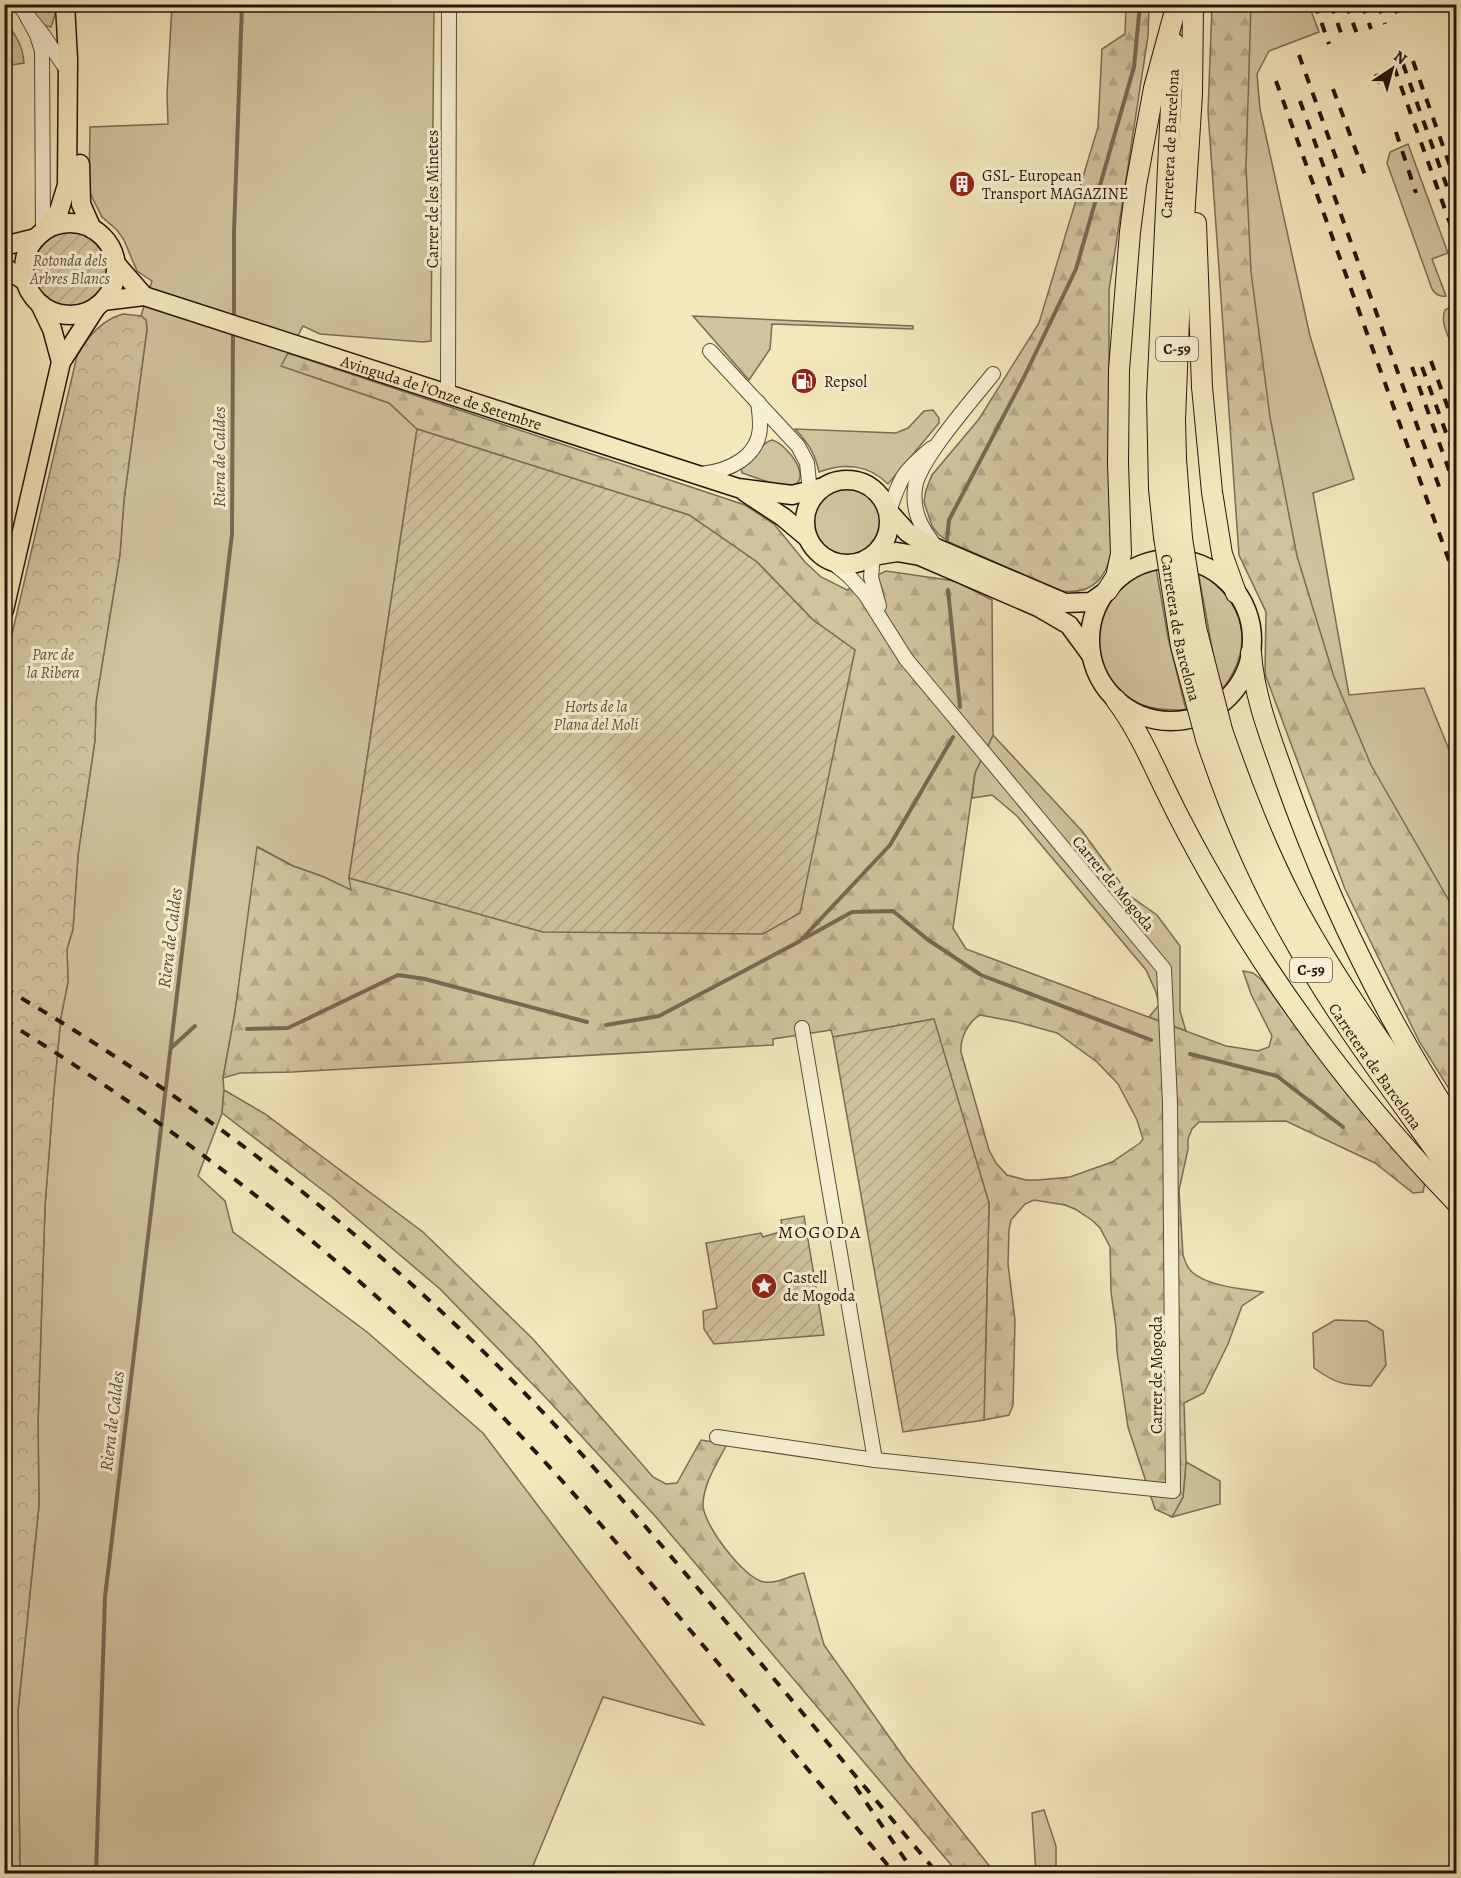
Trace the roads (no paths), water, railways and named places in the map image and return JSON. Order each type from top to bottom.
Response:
[{"type":"highway","name":"Carretera de Barcelona","points":[[1182,5],[1192,94],[1181,267],[1175,420],[1173,538],[1179,635],[1214,735],[1293,900],[1315,940],[1361,1012],[1456,1147]]},
{"type":"highway","name":"Carretera de Barcelona","points":[[1173,538],[1159,477],[1157,397],[1182,5]]},
{"type":"highway","points":[[1107,591],[1116,577],[1121,554],[1118,452],[1119,370],[1136,185],[1154,88],[1182,5]]},
{"type":"highway","points":[[1189,160],[1193,180],[1201,375],[1212,492],[1222,554],[1236,593]]},
{"type":"highway","points":[[1251,653],[1256,688],[1272,742],[1337,908],[1376,988],[1456,1126]]},
{"type":"highway","points":[[1116,700],[1133,722],[1174,809],[1210,876],[1283,991],[1360,1093],[1456,1202]]},
{"type":"highway","name":"Carretera de Barcelona","points":[[1214,735],[1226,796],[1252,859],[1293,939],[1341,1016],[1456,1179]]},
{"type":"main road","points":[[61,362],[52,329],[40,304],[30,292],[24,263],[26,254],[58,211],[67,185],[68,64],[73,6]]},
{"type":"main road","points":[[73,6],[80,195],[81,204],[92,229]]},
{"type":"main road","points":[[4,246],[40,234],[55,225],[80,224],[99,234],[111,247],[116,264],[144,296]]},
{"type":"main road","points":[[4,610],[61,362],[112,288],[116,264]]},
{"type":"main road","points":[[4,267],[26,281]]},
{"type":"main road","name":"Avinguda de l'Onze de Setembre","points":[[100,304],[144,296],[738,488],[785,495],[815,490]]},
{"type":"main road","points":[[40,304],[62,314],[74,315],[86,312],[100,304]]},
{"type":"main road","points":[[848,479],[862,482],[875,489],[884,500],[889,512],[890,525],[887,538],[880,549],[864,561],[851,564],[831,561],[820,554],[808,538],[805,528],[805,514],[815,490],[833,481],[848,479]]},
{"type":"main road","name":"Avinguda de l'Onze de Setembre","points":[[738,488],[783,517],[808,538]]},
{"type":"main road","points":[[873,556],[897,552],[920,556],[1038,607],[1069,625],[1091,655],[1100,679],[1116,700],[1133,712],[1155,720],[1178,721],[1204,715],[1226,700],[1245,673],[1253,641],[1250,620],[1236,593],[1225,580],[1201,564],[1171,558],[1143,564],[1119,578],[1107,591],[1091,602],[1065,603],[938,549],[907,532],[889,512]]},
{"type":"main road","points":[[1091,655],[1091,626],[1107,591]]},
{"type":"street","name":"Carrer de les Minetes","points":[[448,394],[449,4]]},
{"type":"street","points":[[22,10],[68,64]]},
{"type":"street","points":[[22,10],[37,35],[42,51],[40,234]]},
{"type":"street","points":[[710,351],[798,446],[804,455],[815,490]]},
{"type":"street","points":[[938,549],[922,530],[916,514],[915,486],[940,441],[993,374]]},
{"type":"street","points":[[695,474],[714,473],[728,468],[749,455],[759,436],[758,402]]},
{"type":"street","points":[[889,512],[904,473],[940,441]]},
{"type":"street","name":"Carrer de Mogoda","points":[[873,556],[871,577],[883,620]]},
{"type":"street","name":"Carrer de Mogoda","points":[[831,561],[857,584],[883,620],[906,659],[1164,969],[1170,1103],[1173,1491],[875,1460]]},
{"type":"street","points":[[717,1437],[875,1460],[802,1028]]},
{"type":"waterway","name":"Riera de Caldes","points":[[234,319],[234,232],[242,4]]},
{"type":"waterway","points":[[947,539],[949,520],[1024,377],[1076,269],[1134,67],[1140,4]]},
{"type":"waterway","name":"Riera de Caldes","points":[[96,1874],[105,1597],[232,534],[233,329]]},
{"type":"waterway","points":[[948,590],[960,707]]},
{"type":"waterway","points":[[606,1025],[659,1016],[800,941],[890,845],[953,737]]},
{"type":"waterway","points":[[805,938],[852,912],[893,911],[927,939],[981,975],[1151,1040]]},
{"type":"waterway","points":[[247,1029],[288,1028],[398,975],[425,979],[587,1022]]},
{"type":"waterway","points":[[171,1048],[195,1026]]},
{"type":"waterway","points":[[1190,1054],[1277,1076],[1343,1127]]},
{"type":"railway","points":[[1315,4],[1329,44]]},
{"type":"railway","points":[[1331,4],[1343,39]]},
{"type":"railway","points":[[1346,4],[1357,34]]},
{"type":"railway","points":[[1362,4],[1371,29]]},
{"type":"railway","points":[[1378,4],[1385,24]]},
{"type":"railway","points":[[1394,4],[1399,19]]},
{"type":"railway","points":[[1299,55],[1345,183]]},
{"type":"railway","points":[[1413,61],[1456,183]]},
{"type":"railway","points":[[1403,64],[1456,212]]},
{"type":"railway","points":[[1394,67],[1456,240]]},
{"type":"railway","points":[[1376,74],[1380,85]]},
{"type":"railway","points":[[1276,81],[1456,580]]},
{"type":"railway","points":[[1333,89],[1365,175]]},
{"type":"railway","points":[[1300,101],[1441,492]]},
{"type":"railway","points":[[1396,132],[1416,193]]},
{"type":"railway","points":[[1431,361],[1456,430]]},
{"type":"railway","points":[[1412,367],[1455,487]]},
{"type":"railway","points":[[1422,367],[1456,460]]},
{"type":"railway","points":[[4,988],[139,1073],[269,1165],[331,1215],[451,1320],[537,1406],[623,1500],[938,1874]]},
{"type":"railway","points":[[4,1020],[133,1105],[196,1150],[317,1245],[433,1348],[514,1429],[591,1514],[895,1874]]},
{"type":"railway","points":[[855,1786],[915,1874]]},
{"type":"place","name":"GSL- European Transport MAGAZINE","points":[[962,184]]},
{"type":"place","name":"Repsol","points":[[804,381]]},
{"type":"place","name":"Castell de Mogoda","points":[[764,1286]]},
{"type":"district","name":"MOGODA","points":[[820,1232]]},
{"type":"park label","name":"Rotonda dels Arbres Blancs","points":[[70,269]]},
{"type":"park label","name":"Parc de la Ribera","points":[[53,663]]},
{"type":"park label","name":"Horts de la Plana del Molí","points":[[596,715]]}]
